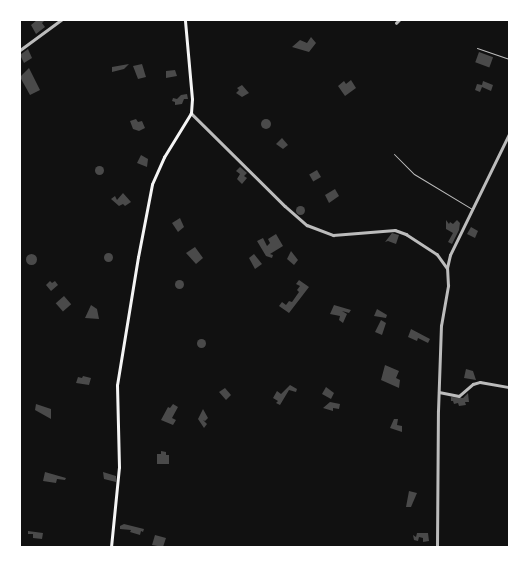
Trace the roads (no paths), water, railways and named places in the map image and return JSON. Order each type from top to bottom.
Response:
[{"type":"main road","points":[[111,547],[119,467],[116,385],[138,257],[152,184],[164,157],[191,113],[192,100],[185,20]]},
{"type":"street","points":[[20,50],[56,21],[61,20]]},
{"type":"street","points":[[191,113],[285,206],[307,225],[333,235],[395,230],[406,234],[437,254],[447,268]]},
{"type":"street","points":[[437,547],[439,392],[442,326],[448,286],[447,268],[450,255],[509,134]]},
{"type":"street","points":[[439,392],[459,396],[476,382],[509,387]]},
{"type":"lane","points":[[478,48],[509,59]]},
{"type":"lane","points":[[394,154],[414,174],[473,210]]}]
